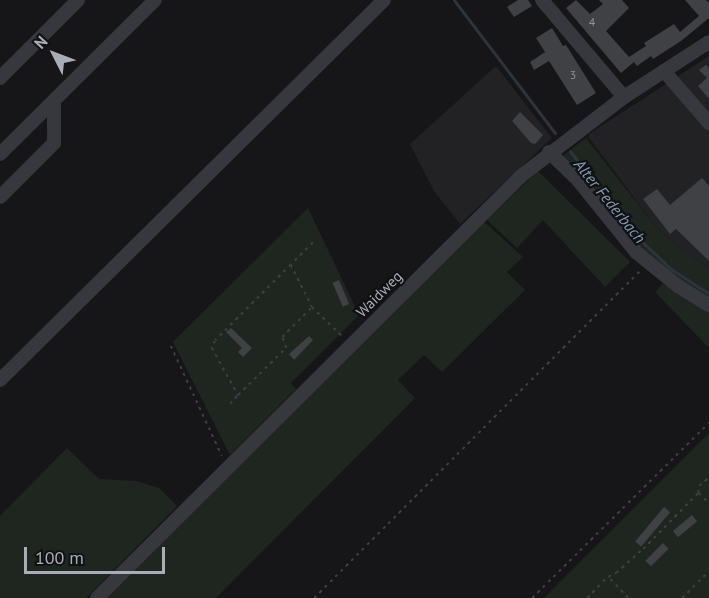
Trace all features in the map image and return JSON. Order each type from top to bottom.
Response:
[{"type":"street","points":[[0,78],[78,0]]},
{"type":"street","points":[[0,154],[155,0]]},
{"type":"street","points":[[0,380],[384,0]]},
{"type":"street","points":[[542,0],[624,97]]},
{"type":"street","name":"Waidweg","points":[[96,598],[520,176],[624,97],[709,42]]},
{"type":"street","points":[[663,70],[709,123]]},
{"type":"street","points":[[0,197],[54,143],[54,101]]},
{"type":"street","points":[[549,152],[578,180],[647,261],[709,305]]},
{"type":"path","points":[[238,395],[212,348],[215,341],[313,243]]},
{"type":"path","points":[[314,598],[627,286],[647,261]]},
{"type":"path","points":[[291,265],[312,307],[351,345]]},
{"type":"path","points":[[230,404],[286,348],[282,337],[312,307]]},
{"type":"path","points":[[171,346],[228,468]]},
{"type":"path","points":[[532,598],[709,423]]},
{"type":"path","points":[[587,598],[608,577],[616,573],[643,549],[698,493],[699,486],[709,477]]},
{"type":"path","points":[[698,493],[709,503]]},
{"type":"path","points":[[682,598],[709,571]]},
{"type":"path","points":[[608,577],[628,598]]},
{"type":"shaded area","points":[[709,56],[709,267],[681,250],[656,227],[589,138],[589,134]]},
{"type":"shaded area","points":[[496,66],[552,138],[460,224],[434,191],[410,144]]},
{"type":"shaded area","points":[[586,138],[656,227],[681,250],[709,267],[709,300],[653,262],[560,158]]},
{"type":"shaded area","points":[[538,171],[630,262],[605,287],[543,220],[517,248],[487,220]]},
{"type":"shaded area","points":[[308,208],[359,315],[291,383],[296,389],[230,455],[173,342]]},
{"type":"shaded area","points":[[482,220],[523,257],[507,272],[525,290],[442,372],[424,355],[398,380],[415,398],[216,598],[105,598]]},
{"type":"shaded area","points":[[666,280],[709,309],[709,348],[655,292]]},
{"type":"shaded area","points":[[709,433],[709,598],[544,598]]},
{"type":"shaded area","points":[[67,448],[99,479],[136,481],[159,488],[177,506],[86,598],[0,598],[0,516]]},
{"type":"building","points":[[518,0],[528,0],[532,6],[514,17],[507,7]]},
{"type":"building","points":[[576,0],[590,14],[603,4],[599,0],[622,0],[629,8],[606,31],[629,57],[646,46],[644,43],[674,24],[680,32],[699,16],[685,0],[706,0],[709,3],[709,18],[681,41],[653,59],[651,56],[637,66],[634,62],[621,73],[566,8]]},
{"type":"building","points":[[552,28],[563,46],[566,45],[596,93],[577,105],[549,61],[534,70],[530,62],[545,52],[536,38]]},
{"type":"building","points":[[706,65],[709,68],[709,99],[698,86],[707,78],[699,70]]},
{"type":"building","points":[[520,112],[543,135],[535,144],[531,143],[512,121]]},
{"type":"building","points":[[702,178],[709,186],[709,261],[676,229],[670,234],[643,199],[657,189],[670,205]]},
{"type":"building","points":[[339,280],[349,304],[343,307],[333,283]]},
{"type":"building","points":[[231,328],[252,348],[243,357],[238,352],[242,348],[226,332]]},
{"type":"building","points":[[309,336],[313,340],[294,360],[289,354]]},
{"type":"building","points":[[664,507],[670,512],[641,547],[635,541]]},
{"type":"building","points":[[692,515],[697,521],[678,537],[673,531]]},
{"type":"building","points":[[663,543],[669,549],[651,566],[645,561]]},
{"type":"waterway","name":"Alter Federbach","points":[[454,0],[555,133]]},
{"type":"waterway","name":"Alter Federbach","points":[[570,151],[638,238],[671,269],[709,294]]}]
